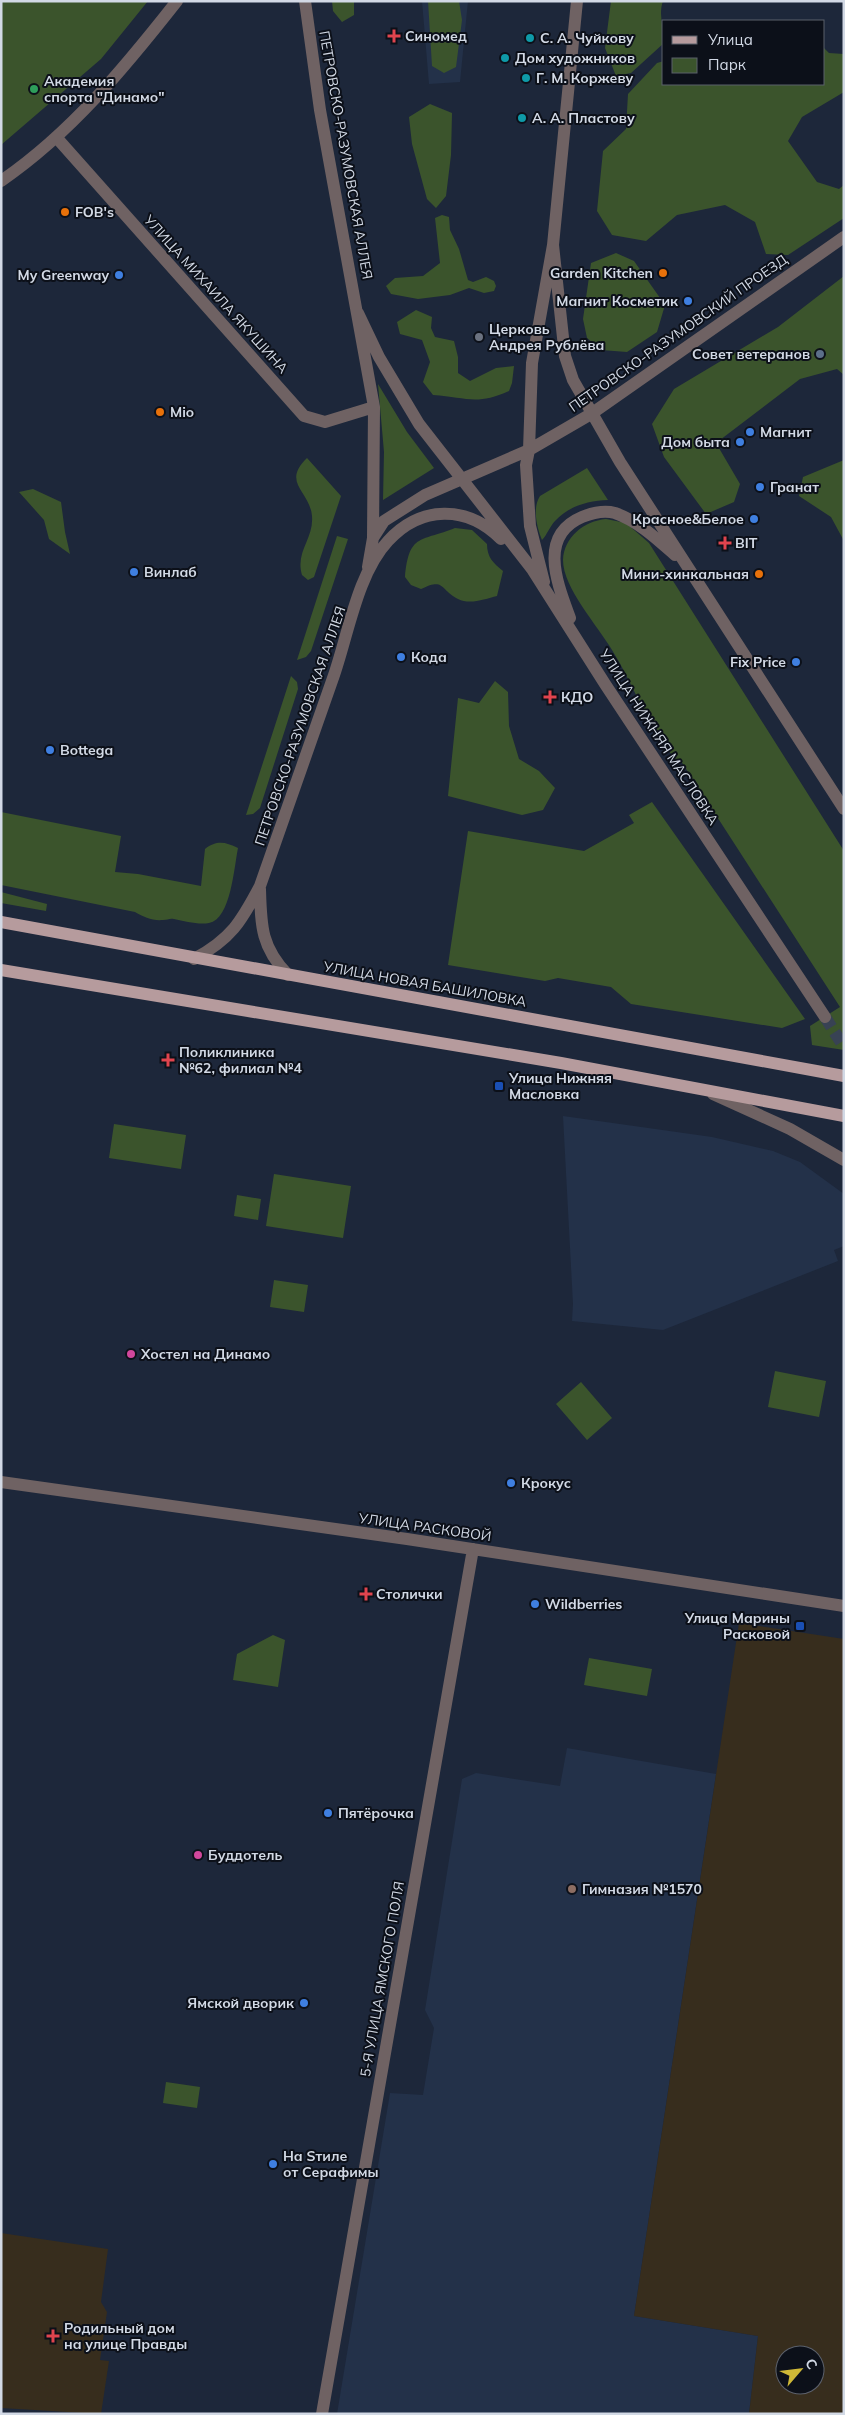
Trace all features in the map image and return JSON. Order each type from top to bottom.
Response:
[{"type":"main road","name":"УЛИЦА НОВАЯ БАШИЛОВКА","points":[[1,922],[194,959],[454,1003],[844,1076]]},
{"type":"main road","points":[[1,970],[561,1063],[844,1116]]},
{"type":"street","points":[[1,181],[56,137],[97,96],[177,1]]},
{"type":"street","name":"ПЕТРОВСКО-РАЗУМОВСКАЯ АЛЛЕЯ","points":[[194,959],[227,938],[244,916],[260,886],[334,676],[367,574],[373,538],[374,407],[324,129],[305,1]]},
{"type":"street","points":[[547,591],[530,526],[526,484],[532,364],[553,245],[577,1]]},
{"type":"street","name":"УЛИЦА МИХАИЛА ЯКУШИНА","points":[[56,137],[304,416],[325,422],[374,407]]},
{"type":"street","name":"ПЕТРОВСКО-РАЗУМОВСКИЙ ПРОЕЗД","points":[[373,538],[384,521],[440,487],[529,450],[591,414],[844,237]]},
{"type":"street","points":[[553,245],[565,356],[573,380],[591,414],[844,809]]},
{"type":"street","name":"ПЕТРОВСКО-РАЗУМОВСКАЯ АЛЛЕЯ","points":[[358,313],[379,357],[419,424],[462,479]]},
{"type":"street","name":"УЛИЦА НИЖНЯЯ МАСЛОВКА","points":[[462,479],[532,568],[604,684],[825,1017]]},
{"type":"street","points":[[579,641],[557,581],[554,564],[555,549],[559,537],[569,525],[579,518],[602,512],[620,515],[640,526],[686,564]]},
{"type":"street","name":"ПЕТРОВСКО-РАЗУМОВСКАЯ АЛЛЕЯ","points":[[367,574],[387,542],[401,528],[414,520],[450,513],[468,516],[492,530],[532,568]]},
{"type":"street","name":"ПЕТРОВСКО-РАЗУМОВСКАЯ АЛЛЕЯ","points":[[260,886],[263,937],[269,953],[288,975]]},
{"type":"street","points":[[704,1089],[790,1129],[844,1160]]},
{"type":"street","name":"УЛИЦА РАСКОВОЙ","points":[[1,1482],[473,1549],[844,1606]]},
{"type":"street","name":"5-Я УЛИЦА ЯМСКОГО ПОЛЯ","points":[[322,2414],[473,1549]]},
{"type":"shaded area","points":[[422,1],[468,1],[460,82],[429,84]]},
{"type":"shaded area","points":[[563,1116],[712,1137],[773,1151],[800,1162],[844,1194],[844,1246],[834,1250],[838,1261],[663,1330],[572,1321],[573,1304]]},
{"type":"shaded area","points":[[739,1623],[844,1639],[844,2414],[749,2414],[758,2336],[634,2316]]},
{"type":"shaded area","points":[[567,1748],[716,1774],[634,2316],[758,2336],[749,2414],[337,2414],[390,2093],[423,2095],[434,2028],[425,2010],[462,1779],[476,1773],[560,1786]]},
{"type":"shaded area","name":"Родильный дом на улице Правды","points":[[1,2233],[108,2249],[101,2302],[107,2312],[100,2360],[109,2361],[101,2414],[1,2408]]},
{"type":"green space","name":"Академия спорта \"Динамо\"","points":[[1,1],[148,1],[101,59],[1,145]]},
{"type":"green space","points":[[332,1],[354,1],[354,15],[342,22],[333,11]]},
{"type":"green space","points":[[428,1],[459,1],[462,20],[456,67],[444,73],[432,66]]},
{"type":"green space","points":[[611,1],[663,1],[661,16],[662,45],[631,73],[616,76],[605,48]]},
{"type":"green space","points":[[825,49],[829,53],[844,54],[844,92],[802,117],[788,141],[817,182],[839,189],[844,185],[844,218],[788,255],[766,254],[755,222],[725,205],[677,215],[646,241],[612,235],[597,211],[603,151],[626,129],[628,94],[657,63],[662,62],[662,85],[825,85]]},
{"type":"green space","points":[[430,104],[452,113],[451,155],[446,196],[436,208],[427,199],[412,144],[409,117]]},
{"type":"green space","points":[[442,215],[449,217],[450,230],[459,249],[468,280],[473,282],[486,277],[494,281],[496,286],[494,291],[484,293],[469,288],[450,295],[418,299],[391,294],[386,286],[395,278],[423,276],[440,263],[435,218]]},
{"type":"green space","points":[[616,253],[634,261],[665,305],[657,332],[627,352],[601,350],[587,338],[583,319],[591,263]]},
{"type":"green space","points":[[844,276],[844,375],[837,369],[800,379],[716,443],[740,484],[734,502],[706,514],[664,457],[652,424],[674,389],[778,327]]},
{"type":"green space","points":[[416,310],[432,317],[431,328],[435,337],[454,341],[458,357],[458,373],[470,381],[496,368],[514,366],[509,391],[498,396],[479,399],[433,395],[423,382],[430,362],[422,340],[400,334],[397,322]]},
{"type":"green space","points":[[378,384],[407,432],[434,468],[383,500],[384,452]]},
{"type":"green space","points":[[307,458],[341,496],[314,577],[308,580],[302,575],[301,559],[310,532],[312,516],[307,500],[297,481],[300,467]]},
{"type":"green space","points":[[844,460],[844,541],[831,517],[799,496],[803,477]]},
{"type":"green space","points":[[587,468],[608,500],[594,501],[567,511],[553,523],[542,540],[537,524],[536,512],[540,496]]},
{"type":"green space","points":[[33,489],[61,502],[70,554],[49,539],[44,520],[19,492]]},
{"type":"green space","points":[[606,519],[626,523],[649,543],[844,851],[844,1050],[812,1045],[810,1026],[840,1007],[681,761],[677,763],[664,743],[606,640],[582,606],[569,582],[563,560],[564,552],[571,537],[590,523]]},
{"type":"green space","points":[[455,528],[472,530],[487,544],[491,559],[503,571],[497,596],[478,601],[463,601],[452,595],[442,586],[434,584],[421,589],[411,585],[405,577],[410,552],[414,545],[426,538]]},
{"type":"green space","points":[[337,536],[348,539],[311,651],[306,657],[297,660]]},
{"type":"green space","points":[[291,676],[297,682],[298,689],[260,808],[253,814],[246,815]]},
{"type":"green space","points":[[495,681],[508,692],[509,726],[519,759],[539,771],[555,788],[543,810],[522,815],[448,796],[458,698],[479,703]]},
{"type":"green space","points":[[652,802],[805,1019],[782,1028],[631,1004],[611,987],[558,978],[545,981],[448,965],[468,831],[584,851],[634,823],[629,815]]},
{"type":"green space","points":[[1,812],[121,836],[115,872],[138,874],[201,886],[205,849],[217,843],[225,843],[238,848],[227,903],[216,919],[209,923],[200,924],[172,919],[152,919],[135,912],[1,885]]},
{"type":"green space","points":[[1,892],[47,904],[46,911],[1,903]]},
{"type":"green space","points":[[114,1124],[186,1135],[181,1169],[109,1158]]},
{"type":"green space","points":[[274,1174],[351,1186],[343,1238],[266,1226]]},
{"type":"green space","points":[[237,1195],[261,1199],[258,1220],[234,1216]]},
{"type":"green space","points":[[274,1280],[308,1285],[304,1312],[270,1307]]},
{"type":"green space","points":[[775,1371],[826,1381],[819,1417],[768,1407]]},
{"type":"green space","points":[[581,1382],[612,1418],[587,1440],[556,1404]]},
{"type":"green space","points":[[273,1635],[285,1640],[278,1687],[233,1680],[237,1654]]},
{"type":"green space","points":[[589,1658],[652,1669],[647,1696],[584,1685]]},
{"type":"green space","points":[[166,2082],[200,2087],[197,2108],[163,2103]]},
{"type":"tunnel","points":[[825,1017],[844,1047]]},
{"type":"place","name":"Синомед","points":[[394,36]]},
{"type":"place","name":"С. А. Чуйкову","points":[[530,38]]},
{"type":"place","name":"Дом художников","points":[[505,58]]},
{"type":"place","name":"Г. М. Коржеву","points":[[526,78]]},
{"type":"place","name":"Академия спорта \"Динамо\"","points":[[34,89]]},
{"type":"place","name":"А. А. Пластову","points":[[522,118]]},
{"type":"place","name":"FOB's","points":[[65,212]]},
{"type":"place","name":"Garden Kitchen","points":[[663,273]]},
{"type":"place","name":"My Greenway","points":[[119,275]]},
{"type":"place","name":"Магнит Косметик","points":[[688,301]]},
{"type":"place","name":"Церковь Андрея Рублёва","points":[[479,337]]},
{"type":"place","name":"Совет ветеранов","points":[[820,354]]},
{"type":"place","name":"Mio","points":[[160,412]]},
{"type":"place","name":"Магнит","points":[[750,432]]},
{"type":"place","name":"Дом быта","points":[[740,442]]},
{"type":"place","name":"Гранат","points":[[760,487]]},
{"type":"place","name":"Красное&Белое","points":[[754,519]]},
{"type":"place","name":"BIT","points":[[725,543]]},
{"type":"place","name":"Винлаб","points":[[134,572]]},
{"type":"place","name":"Мини-хинкальная","points":[[759,574]]},
{"type":"place","name":"Кода","points":[[401,657]]},
{"type":"place","name":"Fix Price","points":[[796,662]]},
{"type":"place","name":"КДО","points":[[550,697]]},
{"type":"place","name":"Bottega","points":[[50,750]]},
{"type":"place","name":"Поликлиника №62, филиал №4","points":[[168,1060]]},
{"type":"place","name":"Улица Нижняя Масловка","points":[[499,1086]]},
{"type":"place","name":"Хостел на Динамо","points":[[131,1354]]},
{"type":"place","name":"Крокус","points":[[511,1483]]},
{"type":"place","name":"Столички","points":[[366,1594]]},
{"type":"place","name":"Wildberries","points":[[535,1604]]},
{"type":"place","name":"Улица Марины Расковой","points":[[800,1626]]},
{"type":"place","name":"Пятёрочка","points":[[328,1813]]},
{"type":"place","name":"Буддотель","points":[[198,1855]]},
{"type":"place","name":"Гимназия №1570","points":[[572,1889]]},
{"type":"place","name":"Ямской дворик","points":[[304,2003]]},
{"type":"place","name":"На Sтиле от Серафимы","points":[[273,2164]]},
{"type":"place","name":"Родильный дом на улице Правды","points":[[53,2336]]}]
